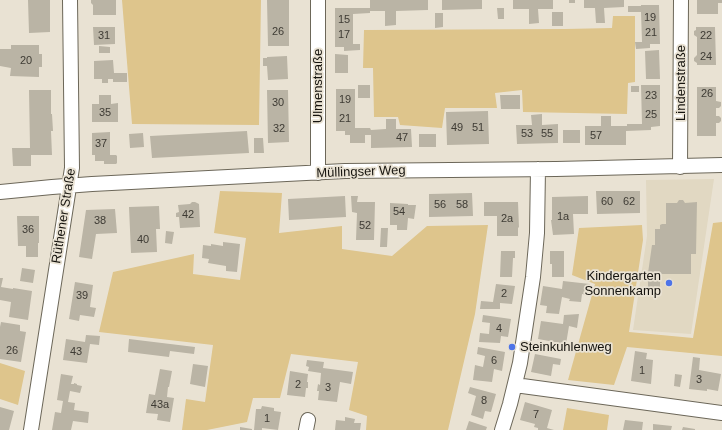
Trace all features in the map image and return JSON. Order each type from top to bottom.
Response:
[{"type":"street","name":"Rüthener Straße","points":[[31,430],[72,168],[70,0]]},
{"type":"street","name":"Ulmenstraße","points":[[318,0],[318,172]]},
{"type":"street","name":"Lindenstraße","points":[[680,167],[681,0]]},
{"type":"street","name":"Müllingser Weg","points":[[0,192],[70,186],[318,172],[680,167],[722,165]]},
{"type":"street","points":[[502,430],[520,363],[533,277],[537,233],[538,169]]},
{"type":"street","points":[[515,385],[722,413]]},
{"type":"shaded area","points":[[122,0],[261,0],[259,125],[132,124]]},
{"type":"shaded area","points":[[613,16],[635,16],[635,82],[628,83],[627,114],[523,112],[522,90],[495,93],[497,108],[445,108],[442,128],[400,125],[398,117],[374,117],[373,68],[363,68],[364,30],[612,28]]},
{"type":"shaded area","name":"Kindergarten Sonnenkamp","points":[[714,179],[691,334],[633,330],[647,236],[646,180]]},
{"type":"shaded area","points":[[220,191],[282,193],[279,233],[342,226],[342,249],[392,256],[427,226],[488,225],[475,314],[448,430],[366,430],[367,416],[349,410],[358,362],[291,354],[280,398],[253,398],[247,422],[207,430],[182,430],[186,399],[205,402],[213,345],[99,332],[113,272],[194,254],[193,274],[240,280],[246,238],[214,233]]},
{"type":"shaded area","points":[[722,222],[722,356],[627,347],[614,385],[568,380],[595,284],[572,275],[579,228],[642,225],[643,240],[629,332],[693,338],[713,223]]},
{"type":"shaded area","points":[[0,363],[25,371],[18,405],[0,399]]},
{"type":"shaded area","points":[[567,408],[609,415],[607,430],[563,430]]},
{"type":"building","points":[[28,0],[50,0],[50,32],[29,33]]},
{"type":"building","points":[[91,0],[116,0],[116,15],[93,15],[93,5]]},
{"type":"building","points":[[267,0],[289,0],[289,46],[268,46]]},
{"type":"building","points":[[370,0],[428,0],[428,10],[396,11],[396,25],[385,26],[385,11],[370,11],[370,13],[353,14],[353,44],[360,44],[360,50],[344,51],[344,47],[335,47],[335,8],[370,8]]},
{"type":"building","points":[[442,0],[482,0],[482,9],[442,10]]},
{"type":"building","points":[[513,0],[553,0],[553,9],[538,9],[539,23],[529,24],[529,9],[513,9]]},
{"type":"building","points":[[569,0],[575,0],[575,3],[569,3]]},
{"type":"building","points":[[584,0],[624,0],[624,7],[604,8],[605,23],[596,23],[595,8],[584,8]]},
{"type":"building","points":[[697,0],[722,0],[722,3],[718,3],[718,14],[697,14]]},
{"type":"building","points":[[659,5],[660,44],[650,44],[650,48],[636,49],[635,42],[642,42],[641,12],[628,12],[628,6]]},
{"type":"building","points":[[497,8],[504,8],[504,19],[498,19]]},
{"type":"building","points":[[552,12],[563,12],[563,26],[552,26]]},
{"type":"building","points":[[435,13],[443,13],[443,27],[435,28]]},
{"type":"building","points":[[93,27],[115,27],[115,44],[94,45]]},
{"type":"building","points":[[696,27],[715,27],[716,65],[697,65],[694,61],[694,58],[697,55],[697,37],[694,35]]},
{"type":"building","points":[[11,45],[39,45],[39,54],[42,54],[42,67],[39,67],[39,77],[10,76],[11,68],[0,66],[0,49],[11,49]]},
{"type":"building","points":[[99,46],[110,47],[110,53],[99,53]]},
{"type":"building","points":[[659,50],[660,79],[646,79],[645,51]]},
{"type":"building","points":[[335,54],[348,55],[348,73],[335,73]]},
{"type":"building","points":[[287,56],[288,79],[268,80],[267,66],[263,66],[263,58]]},
{"type":"building","points":[[113,60],[114,73],[127,73],[127,82],[113,82],[113,79],[108,79],[108,83],[102,83],[102,79],[94,79],[94,61]]},
{"type":"building","points":[[358,85],[370,85],[370,98],[358,98]]},
{"type":"building","points":[[641,85],[660,85],[660,126],[651,127],[651,130],[626,131],[626,145],[585,145],[585,126],[601,126],[601,116],[611,116],[611,126],[642,124]]},
{"type":"building","points":[[631,86],[639,86],[639,92],[631,92]]},
{"type":"building","points":[[697,87],[716,87],[716,101],[721,102],[721,106],[716,108],[716,116],[721,118],[721,121],[716,123],[716,136],[697,136]]},
{"type":"building","points":[[336,89],[355,89],[355,128],[370,128],[371,130],[386,129],[386,119],[396,119],[396,129],[411,129],[412,147],[371,148],[371,135],[365,135],[365,143],[350,143],[350,135],[345,135],[345,131],[336,131]]},
{"type":"building","points":[[29,90],[51,90],[53,131],[51,131],[52,155],[31,155],[31,166],[13,166],[12,148],[30,148]]},
{"type":"building","points":[[267,90],[288,90],[289,142],[268,143]]},
{"type":"building","points":[[99,95],[111,95],[111,104],[118,103],[118,122],[92,122],[92,104],[99,104]]},
{"type":"building","points":[[500,95],[520,95],[520,109],[501,109]]},
{"type":"building","points":[[488,111],[489,144],[447,145],[446,112]]},
{"type":"building","points":[[542,114],[542,125],[558,124],[558,143],[517,144],[516,125],[532,125],[531,115]]},
{"type":"building","points":[[563,130],[580,130],[580,143],[563,143]]},
{"type":"building","points":[[247,131],[249,153],[152,158],[150,136]]},
{"type":"building","points":[[110,132],[110,155],[117,156],[117,163],[104,164],[104,161],[95,161],[95,155],[92,155],[92,133]]},
{"type":"building","points":[[143,133],[144,147],[130,148],[129,134]]},
{"type":"building","points":[[419,134],[436,134],[436,147],[419,147]]},
{"type":"building","points":[[254,138],[263,138],[264,153],[254,153]]},
{"type":"building","points":[[596,191],[640,191],[640,213],[597,214]]},
{"type":"building","points":[[472,193],[473,216],[429,217],[429,194]]},
{"type":"building","points":[[345,196],[346,217],[289,220],[288,199]]},
{"type":"building","points":[[351,196],[358,196],[357,202],[375,202],[374,240],[356,240],[357,213],[352,212]]},
{"type":"building","points":[[588,196],[588,214],[573,214],[574,234],[553,235],[551,220],[552,197]]},
{"type":"building","points":[[679,200],[683,200],[685,203],[697,202],[696,254],[691,254],[691,274],[658,274],[658,280],[660,280],[660,290],[648,290],[648,273],[652,245],[655,245],[655,229],[660,229],[660,225],[666,224],[666,203],[677,203]]},
{"type":"building","points":[[192,202],[199,204],[200,227],[180,228],[179,217],[176,217],[176,213],[179,212],[178,205],[190,204]]},
{"type":"building","points":[[484,202],[518,202],[518,236],[497,236],[497,216],[484,216]]},
{"type":"building","points":[[390,203],[416,205],[414,219],[408,218],[407,230],[397,230],[397,225],[390,225]]},
{"type":"building","points":[[159,206],[160,229],[156,229],[157,252],[131,253],[129,207]]},
{"type":"building","points":[[115,209],[117,233],[96,234],[92,259],[79,257],[86,210]]},
{"type":"building","points":[[17,216],[39,216],[38,257],[26,257],[26,246],[18,246]]},
{"type":"building","points":[[381,228],[388,228],[387,247],[380,247]]},
{"type":"building","points":[[166,231],[174,232],[172,244],[165,243]]},
{"type":"building","points":[[223,242],[240,244],[237,272],[226,271],[226,266],[208,263],[209,259],[202,258],[203,245],[211,246],[211,244],[223,246]]},
{"type":"building","points":[[501,251],[515,251],[512,277],[500,277]]},
{"type":"building","points":[[550,251],[564,251],[564,277],[552,277]]},
{"type":"building","points":[[22,268],[35,270],[33,283],[20,281]]},
{"type":"building","points":[[0,278],[3,278],[1,287],[32,291],[28,320],[9,317],[11,302],[0,300]]},
{"type":"building","points":[[563,281],[590,284],[588,295],[582,294],[581,302],[569,301],[570,299],[562,297],[559,314],[546,313],[547,306],[540,305],[543,286],[562,289]]},
{"type":"building","points":[[75,282],[93,285],[90,307],[96,308],[94,317],[80,315],[79,321],[69,319]]},
{"type":"building","points":[[496,284],[515,286],[512,304],[500,303],[500,309],[480,309],[481,301],[493,302]]},
{"type":"building","points":[[579,314],[577,328],[569,326],[566,344],[538,339],[541,321],[563,324],[564,315]]},
{"type":"building","points":[[483,315],[511,319],[508,337],[501,336],[500,343],[479,342],[480,333],[489,334],[490,323],[482,322]]},
{"type":"building","points":[[1,322],[20,325],[20,331],[26,332],[21,362],[0,359]]},
{"type":"building","points":[[86,335],[100,336],[99,345],[90,344],[87,363],[63,360],[66,339],[85,342]]},
{"type":"building","points":[[129,339],[195,347],[194,354],[170,351],[169,357],[128,352]]},
{"type":"building","points":[[478,347],[505,352],[502,371],[494,369],[492,382],[473,380],[475,365],[483,367],[485,356],[477,354]]},
{"type":"building","points":[[635,351],[647,353],[646,359],[653,360],[651,384],[631,381]]},
{"type":"building","points":[[535,354],[561,359],[560,365],[553,364],[551,376],[531,372]]},
{"type":"building","points":[[693,357],[700,358],[699,370],[721,374],[718,391],[707,389],[707,391],[689,389]]},
{"type":"building","points":[[307,360],[324,362],[323,368],[353,372],[351,384],[340,382],[337,402],[318,400],[319,391],[317,391],[318,384],[320,385],[321,373],[308,371],[309,367],[306,366]]},
{"type":"building","points":[[193,364],[208,366],[205,387],[190,384]]},
{"type":"building","points":[[160,369],[172,371],[167,397],[174,398],[170,422],[157,420],[158,414],[146,413],[149,394],[155,395]]},
{"type":"building","points":[[290,371],[308,374],[308,388],[306,388],[305,397],[287,395]]},
{"type":"building","points":[[61,374],[73,376],[71,384],[74,383],[82,386],[80,393],[70,391],[68,402],[75,403],[74,410],[89,412],[88,423],[73,421],[71,430],[52,430],[55,412],[61,413],[63,401],[57,400]]},
{"type":"building","points":[[675,374],[682,375],[680,387],[674,386]]},
{"type":"building","points":[[470,387],[496,394],[491,412],[485,411],[483,419],[471,415],[476,396],[468,393]]},
{"type":"building","points":[[525,402],[552,410],[547,428],[554,430],[538,430],[538,428],[534,427],[535,424],[520,420]]},
{"type":"building","points":[[262,406],[274,408],[274,411],[281,412],[278,430],[262,428],[262,430],[254,430],[256,409],[261,409]]},
{"type":"building","points":[[0,407],[14,411],[9,430],[0,430]]},
{"type":"building","points":[[345,417],[355,419],[354,423],[361,423],[360,430],[335,430],[336,420],[345,421]]},
{"type":"building","points":[[625,420],[643,422],[642,430],[623,430]]},
{"type":"building","points":[[469,421],[487,427],[486,430],[466,430]]},
{"type":"building","points":[[653,424],[672,426],[671,430],[653,430]]},
{"type":"building","points":[[240,427],[252,429],[252,430],[240,430]]},
{"type":"building","points":[[683,427],[695,429],[695,430],[682,430]]},
{"type":"place","name":"Kindergarten Sonnenkamp","points":[[669,283]]},
{"type":"place","name":"Steinkuhlenweg","points":[[512,347]]}]
